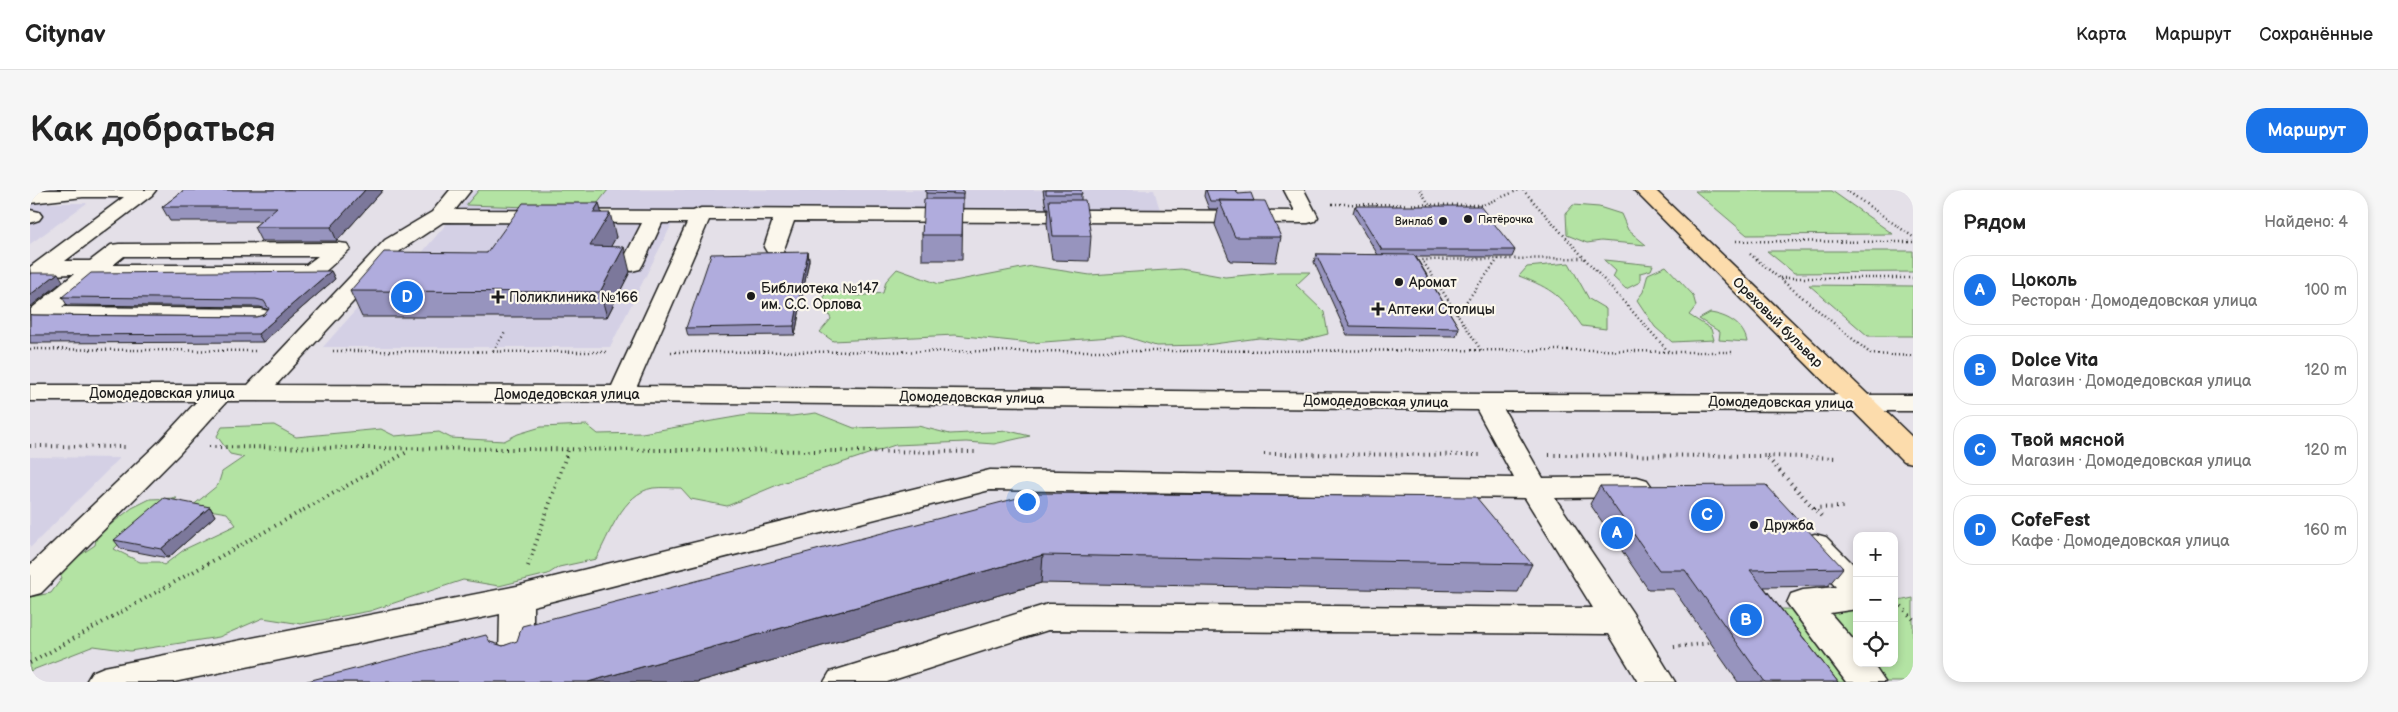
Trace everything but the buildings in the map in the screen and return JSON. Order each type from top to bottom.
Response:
[{"type":"main road","name":"Ореховый бульвар","points":[[1644,190],[1913,454]]},
{"type":"street","points":[[31,210],[83,191],[146,190]]},
{"type":"street","points":[[37,272],[146,190]]},
{"type":"street","points":[[254,394],[393,245],[439,216],[461,190]]},
{"type":"street","points":[[620,394],[701,214],[1308,217],[1298,197]]},
{"type":"street","points":[[775,247],[785,214]]},
{"type":"street","points":[[439,216],[699,218]]},
{"type":"street","points":[[632,264],[655,217]]},
{"type":"street","points":[[37,272],[95,268],[106,272],[311,272],[339,248],[119,250],[95,268],[39,314],[260,316]]},
{"type":"street","name":"Домодедовская улица","points":[[30,393],[620,394],[1486,402],[1913,403]]},
{"type":"street","points":[[34,576],[170,447],[219,394]]},
{"type":"street","points":[[1486,402],[1534,488],[1620,620],[1657,682]]},
{"type":"street","points":[[104,682],[517,598],[990,480],[1534,488],[1661,487]]},
{"type":"street","points":[[1806,518],[1853,583]]},
{"type":"street","points":[[516,659],[517,598]]},
{"type":"street","points":[[1853,598],[1803,604],[1867,682]]},
{"type":"street","points":[[842,682],[1048,617],[1620,620]]},
{"type":"path","points":[[1420,190],[1429,204]]},
{"type":"path","points":[[1298,197],[1483,205],[1521,190],[1669,352]]},
{"type":"path","points":[[1846,190],[1913,237]]},
{"type":"path","points":[[1743,247],[1736,241],[1913,242]]},
{"type":"path","points":[[1750,254],[1871,354],[1913,356]]},
{"type":"path","points":[[1481,350],[1422,260],[1583,258]]},
{"type":"path","points":[[1457,314],[1498,259]]},
{"type":"path","points":[[1779,278],[1913,278]]},
{"type":"path","points":[[493,351],[506,331]]},
{"type":"path","points":[[30,349],[639,352],[1481,350],[1732,352]]},
{"type":"path","points":[[30,446],[410,450],[986,452]]},
{"type":"path","points":[[30,663],[410,450]]},
{"type":"path","points":[[517,598],[568,450]]},
{"type":"path","points":[[1255,454],[1766,456],[1838,458]]},
{"type":"path","points":[[1766,456],[1806,518],[1826,522]]},
{"type":"path","points":[[1806,518],[1845,508]]},
{"type":"path","points":[[1898,602],[1913,618]]},
{"type":"shaded area","points":[[475,190],[1154,190],[1160,210],[679,210],[610,347],[323,347],[404,256],[420,255]]},
{"type":"shaded area","points":[[30,203],[87,203],[30,244]]},
{"type":"shaded area","points":[[30,457],[120,458],[30,548]]},
{"type":"green space","points":[[479,190],[608,190],[593,209],[466,205]]},
{"type":"green space","points":[[1695,191],[1832,191],[1893,234],[1747,235]]},
{"type":"green space","points":[[1573,205],[1599,207],[1621,214],[1628,230],[1646,245],[1601,241],[1587,243],[1567,235],[1566,213]]},
{"type":"green space","points":[[1767,251],[1913,251],[1913,272],[1794,273]]},
{"type":"green space","points":[[1604,260],[1653,265],[1651,270],[1640,273],[1640,282],[1626,289],[1613,277],[1616,271]]},
{"type":"green space","points":[[1569,263],[1589,299],[1606,309],[1606,329],[1582,326],[1562,300],[1540,285],[1519,276],[1527,267]]},
{"type":"green space","points":[[1032,266],[1090,275],[1181,269],[1225,277],[1280,272],[1310,272],[1296,285],[1324,312],[1328,334],[1300,341],[1259,338],[1206,345],[1156,346],[1124,336],[1031,343],[955,335],[833,341],[820,332],[831,319],[823,302],[826,289],[857,296],[883,293],[886,281],[897,269],[939,284]]},
{"type":"green space","points":[[1666,266],[1693,295],[1696,306],[1689,315],[1711,329],[1714,340],[1672,342],[1655,327],[1637,300],[1643,292],[1648,274]]},
{"type":"green space","points":[[1809,285],[1913,286],[1913,336],[1868,336]]},
{"type":"green space","points":[[1710,313],[1728,318],[1738,325],[1747,342],[1719,340],[1720,332],[1699,319]]},
{"type":"green space","points":[[816,413],[854,428],[918,426],[950,434],[1009,431],[1030,436],[994,444],[966,442],[895,445],[782,483],[727,506],[691,499],[681,488],[653,488],[642,492],[625,506],[596,559],[559,567],[548,574],[499,586],[463,580],[370,611],[301,624],[263,618],[219,637],[130,651],[94,646],[30,671],[30,597],[51,593],[62,578],[58,570],[95,545],[97,535],[132,508],[150,499],[177,498],[124,538],[114,549],[140,562],[159,562],[164,565],[185,549],[236,525],[227,513],[191,507],[218,485],[222,472],[244,457],[230,454],[217,436],[222,427],[274,425],[296,437],[381,429],[395,436],[439,432],[451,438],[504,441],[518,434],[541,427],[587,425],[598,434],[642,433],[747,415],[792,416]]},
{"type":"green space","points":[[1913,598],[1913,682],[1835,682],[1779,609],[1853,610],[1853,667],[1898,667],[1898,601]]},
{"type":"place","name":"Пятёрочка","points":[[1468,219]]},
{"type":"place","name":"Винлаб","points":[[1443,221]]},
{"type":"place","name":"Аромат","points":[[1399,282]]},
{"type":"place","name":"Библиотека №147 им. С.С. Орлова","points":[[751,296]]},
{"type":"place","name":"CofeFest","points":[[407,297]]},
{"type":"place","name":"Поликлиника №166","points":[[498,297]]},
{"type":"place","name":"Аптеки Столицы","points":[[1378,309]]},
{"type":"place","name":"Твой мясной","points":[[1707,515]]},
{"type":"place","name":"Дружба","points":[[1754,525]]},
{"type":"place","name":"Цоколь","points":[[1617,533]]},
{"type":"place","name":"Dolce Vita","points":[[1746,620]]}]
